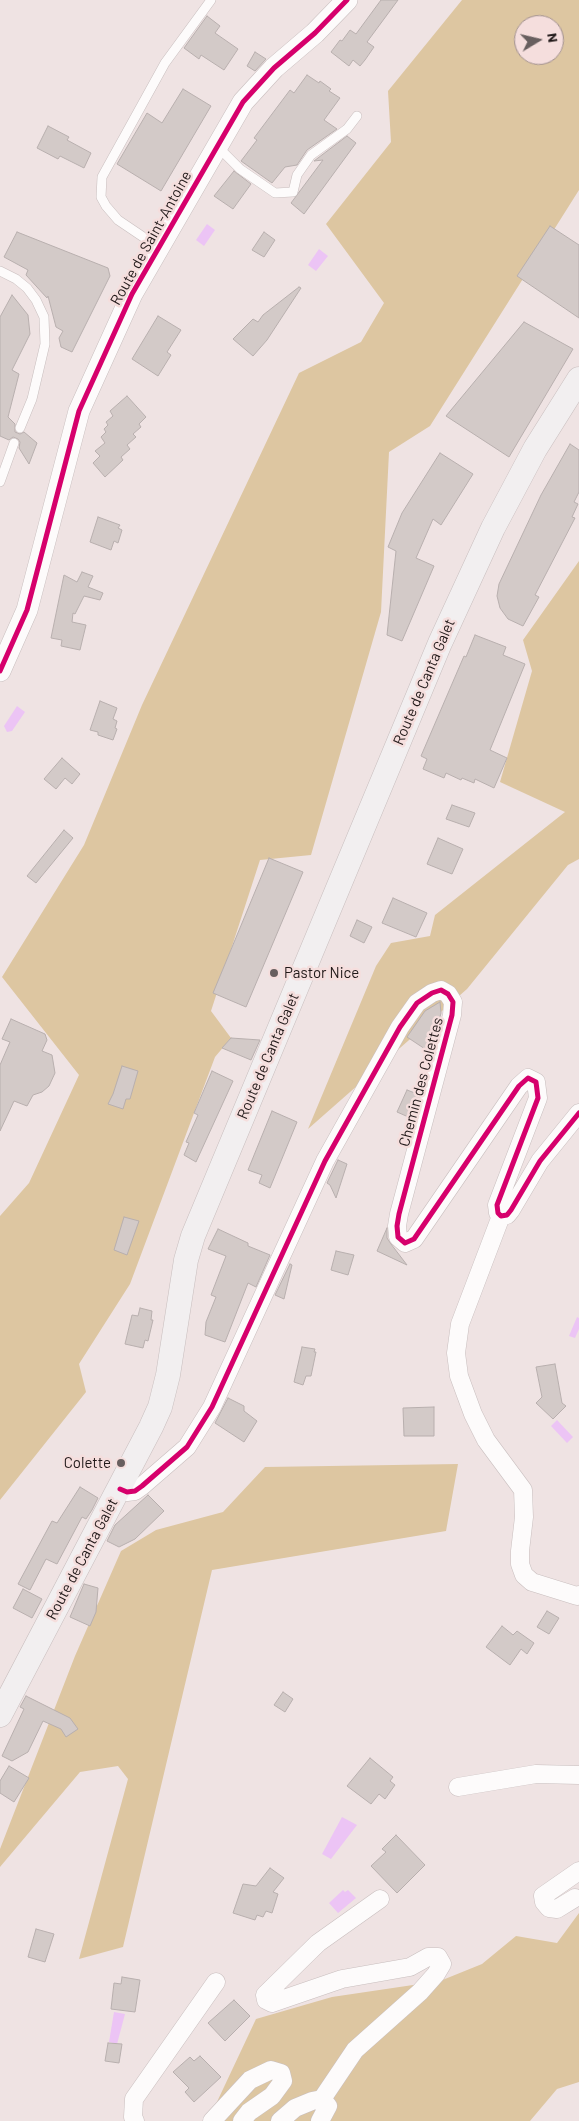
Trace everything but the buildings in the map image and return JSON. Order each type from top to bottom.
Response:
[{"type":"main road","name":"Route de Canta Galet","points":[[0,1715],[144,1443],[160,1406],[168,1374],[186,1260],[200,1218],[444,635],[493,528],[535,449],[579,379]]},
{"type":"street","name":"Route de Saint-Antoine","points":[[0,671],[27,610],[79,411],[132,294],[243,102],[274,68],[315,33],[346,0]]},
{"type":"street","name":"Chemin des Colettes","points":[[120,1489],[127,1492],[135,1491],[187,1446],[212,1407],[325,1161],[400,1027],[417,1003],[432,992],[441,990],[448,994],[453,1002],[452,1015],[399,1214],[398,1237],[405,1243],[414,1239],[518,1086],[528,1078],[536,1082],[538,1098],[497,1205],[498,1213],[501,1216]]},
{"type":"street","points":[[579,1113],[540,1161],[511,1210],[507,1215],[501,1216],[463,1315],[456,1353],[458,1370],[473,1414],[486,1440],[523,1490],[524,1518],[520,1564],[524,1575],[532,1582],[579,1595]]},
{"type":"street","points":[[458,1787],[536,1774],[579,1775]]},
{"type":"street","points":[[575,1898],[557,1909],[549,1908],[544,1902],[544,1896],[579,1871]]},
{"type":"street","points":[[322,2100],[355,2050],[420,1992],[442,1964],[438,1957],[428,1957],[410,1967],[342,1980],[272,2003],[266,2000],[265,1995],[318,1943],[380,1899]]},
{"type":"street","points":[[135,2121],[133,2117],[134,2099],[216,1982]]},
{"type":"street","points":[[212,2121],[250,2080],[271,2070],[281,2073],[283,2081],[272,2096],[249,2112],[242,2121]]},
{"type":"street","points":[[280,2121],[295,2108],[312,2101],[322,2100]]},
{"type":"street","points":[[320,2121],[328,2106],[322,2100]]},
{"type":"lane","points":[[158,247],[118,220],[106,206],[101,197],[102,178],[165,63],[211,0]]},
{"type":"lane","points":[[217,146],[240,169],[276,193],[293,192],[297,175],[311,155],[347,129],[358,116]]},
{"type":"lane","points":[[0,271],[16,279],[27,288],[36,300],[44,317],[45,344],[32,399],[20,428]]},
{"type":"lane","points":[[0,482],[14,443]]},
{"type":"shaded area","points":[[462,0],[579,0],[579,190],[430,426],[389,452],[381,612],[311,855],[260,860],[211,1011],[231,1038],[215,1057],[130,1284],[79,1364],[86,1392],[0,1500],[0,1216],[29,1183],[79,1075],[2,977],[84,845],[142,705],[299,373],[361,342],[384,303],[326,224],[391,142],[388,91]]},
{"type":"shaded area","points":[[207,224],[215,230],[204,246],[196,240]]},
{"type":"shaded area","points":[[319,249],[328,256],[316,271],[308,265]]},
{"type":"shaded area","points":[[579,561],[579,859],[568,865],[467,989],[308,1129],[376,966],[391,943],[430,936],[435,915],[565,812],[500,782],[532,671],[523,640]]},
{"type":"shaded area","points":[[17,706],[25,712],[12,731],[7,732],[4,726]]},
{"type":"shaded area","points":[[577,1317],[579,1318],[579,1329],[575,1338],[569,1336]]},
{"type":"shaded area","points":[[557,1420],[573,1437],[567,1443],[551,1426]]},
{"type":"shaded area","points":[[458,1464],[446,1531],[212,1570],[123,1947],[79,1959],[128,1779],[118,1766],[80,1772],[0,1867],[0,1849],[75,1656],[121,1551],[156,1530],[223,1512],[265,1467]]},
{"type":"shaded area","points":[[342,1817],[357,1825],[331,1859],[322,1854]]},
{"type":"shaded area","points":[[343,1890],[345,1892],[348,1890],[356,1898],[338,1913],[329,1903]]},
{"type":"shaded area","points":[[579,1913],[579,2082],[557,2089],[530,2121],[208,2121],[256,2019],[332,1997],[440,1981],[482,1964],[516,1936],[557,1943]]},
{"type":"shaded area","points":[[114,2012],[125,2014],[117,2044],[109,2042]]},
{"type":"cycle path","points":[[0,671],[27,610],[79,411],[132,294],[243,102],[274,68],[315,33],[347,0]]},
{"type":"cycle path","points":[[120,1489],[127,1492],[135,1491],[187,1447],[212,1407],[325,1161],[400,1027],[417,1003],[432,993],[441,990],[448,994],[453,1002],[452,1015],[399,1214],[398,1237],[405,1243],[414,1239],[519,1086],[528,1078],[536,1082],[538,1098],[497,1205],[498,1213],[501,1216],[507,1215],[511,1210],[540,1161],[579,1113]]},
{"type":"place","name":"Pastor Nice","points":[[274,973]]},
{"type":"place","name":"Colette","points":[[121,1463]]}]
